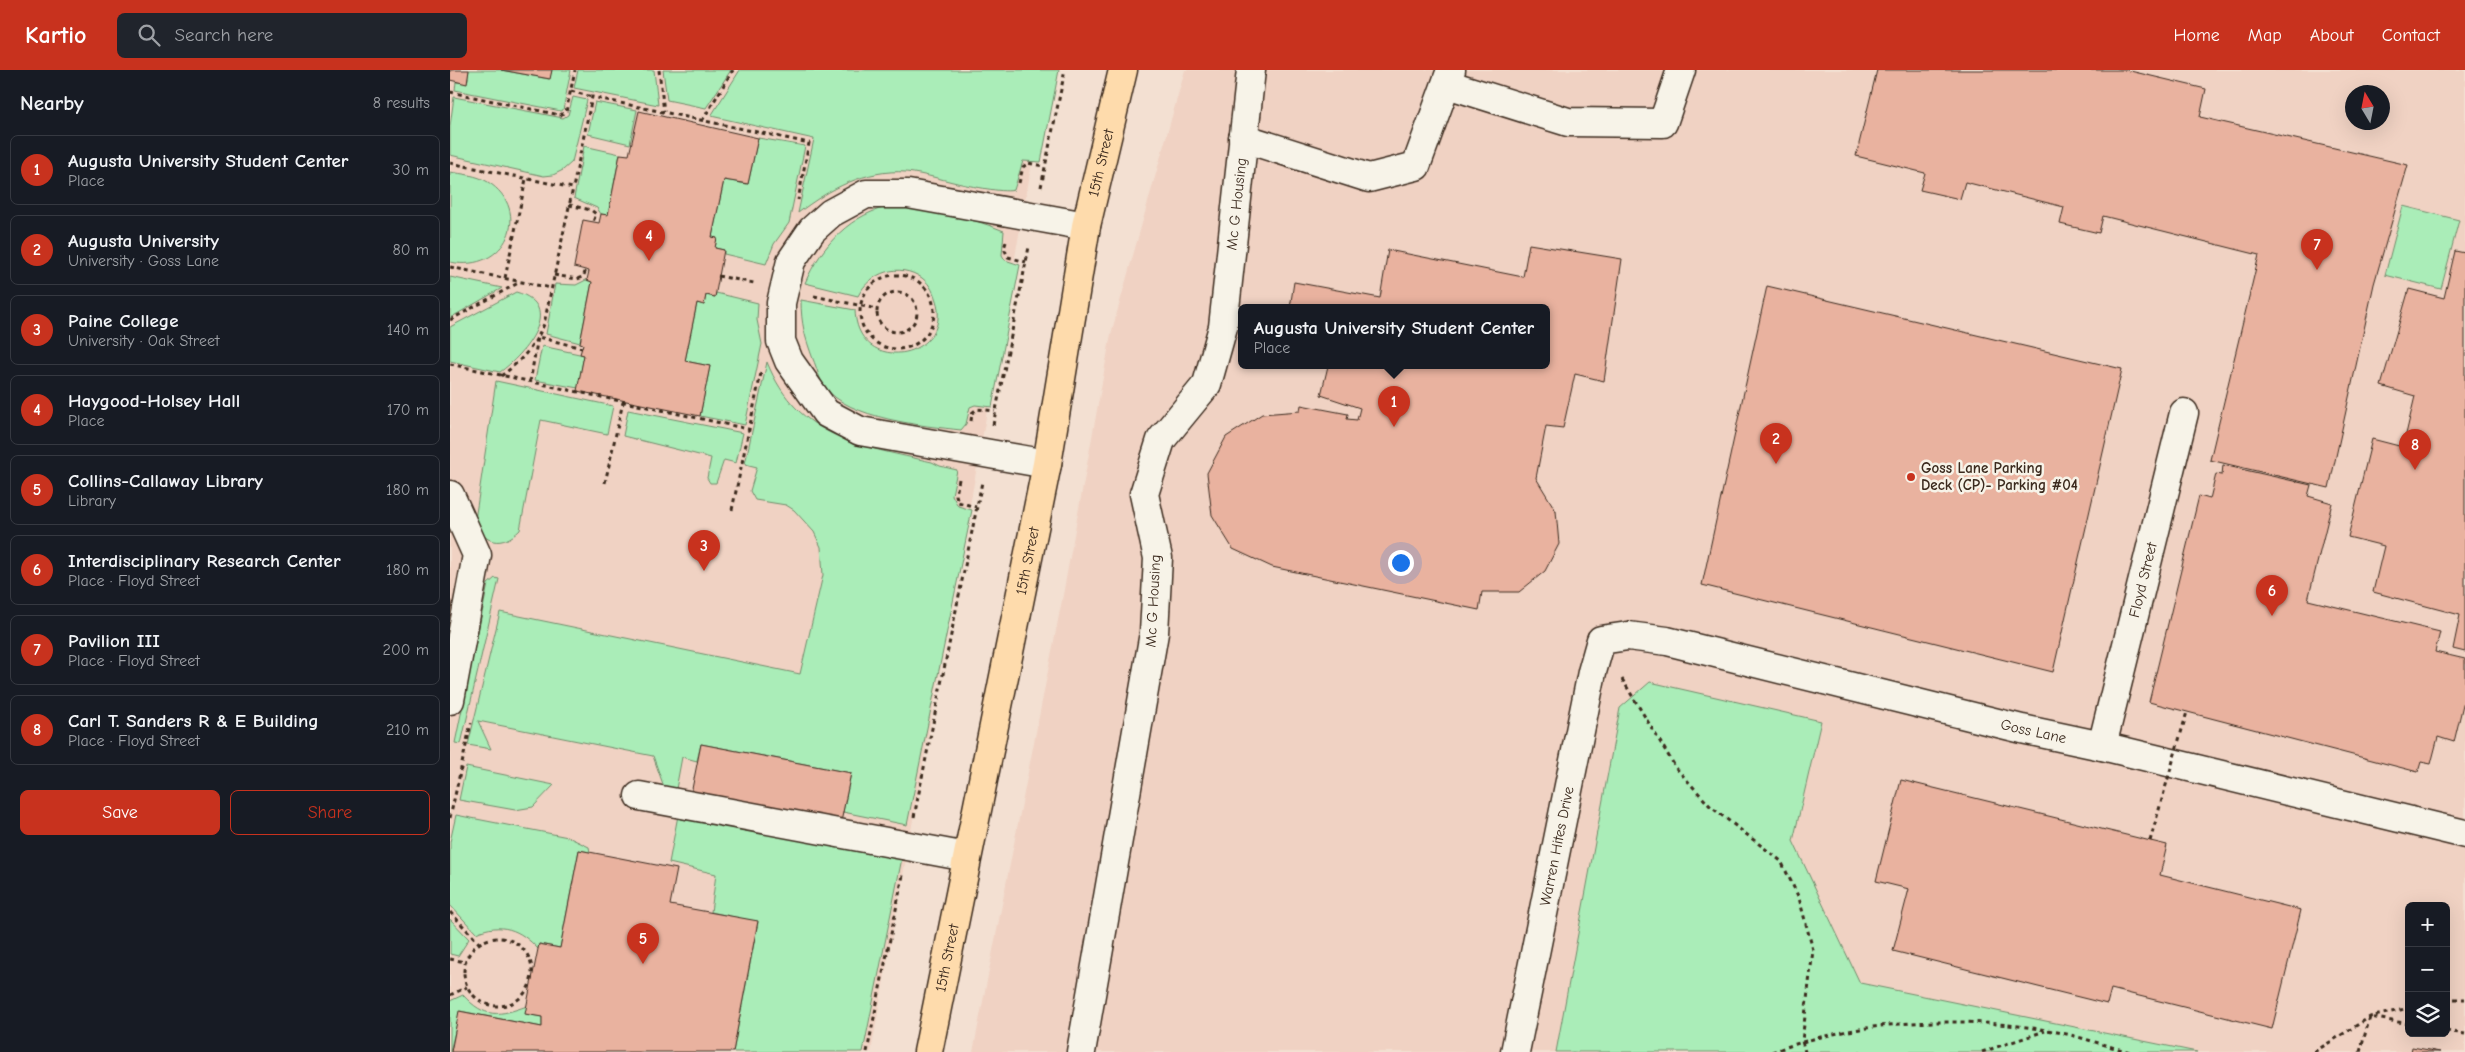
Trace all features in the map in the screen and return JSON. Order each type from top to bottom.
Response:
[{"type":"main road","name":"15th Street","points":[[928,1052],[1048,464],[1086,226],[1123,70]]},
{"type":"street","name":"Mc G Housing","points":[[1082,1052],[1154,633],[1158,558],[1144,494],[1161,440],[1207,384],[1220,336],[1251,70]]},
{"type":"street","name":"Mc G Housing","points":[[1243,138],[1369,178],[1416,166],[1449,77],[1568,122],[1663,123],[1682,70]]},
{"type":"street","points":[[1048,464],[860,431],[826,413],[789,361],[781,341],[781,303],[791,262],[812,230],[831,213],[866,194],[908,194],[1086,226]]},
{"type":"street","name":"Floyd Street","points":[[2102,746],[2184,413]]},
{"type":"street","points":[[450,496],[477,555],[450,700]]},
{"type":"street","name":"Goss Lane","points":[[1602,640],[1628,636],[1667,641],[2022,729],[2102,746],[2465,834]]},
{"type":"street","name":"Warren Hites Drive","points":[[1514,1052],[1592,672],[1602,640]]},
{"type":"street","points":[[639,796],[967,857]]},
{"type":"path","points":[[450,92],[560,115],[566,112],[575,70]]},
{"type":"path","points":[[659,70],[664,112]]},
{"type":"path","points":[[702,121],[733,70]]},
{"type":"path","points":[[867,1052],[1064,70]]},
{"type":"path","points":[[571,91],[809,143],[796,208]]},
{"type":"path","points":[[530,382],[538,337],[552,288],[592,96]]},
{"type":"path","points":[[450,163],[573,188]]},
{"type":"path","points":[[505,278],[526,179]]},
{"type":"path","points":[[569,205],[591,210],[596,214],[593,222]]},
{"type":"path","points":[[450,266],[552,288]]},
{"type":"path","points":[[554,275],[577,280],[583,277],[586,270]]},
{"type":"path","points":[[896,275],[914,279],[928,291],[934,303],[931,328],[915,345],[892,349],[880,346],[870,339],[864,329],[860,318],[860,305],[864,294],[883,277],[896,275]]},
{"type":"path","points":[[450,320],[520,281]]},
{"type":"path","points":[[896,292],[909,296],[916,308],[915,321],[906,330],[900,332],[888,330],[882,326],[877,315],[878,302],[889,293],[896,292]]},
{"type":"path","points":[[538,337],[582,348]]},
{"type":"path","points":[[500,376],[518,363],[538,337]]},
{"type":"path","points":[[450,364],[748,429]]},
{"type":"path","points":[[732,510],[762,365]]},
{"type":"path","points":[[605,483],[623,402]]},
{"type":"path","points":[[1619,674],[1676,768],[1711,807],[1781,861],[1799,898],[1813,950],[1802,1041],[1805,1052]]},
{"type":"path","points":[[2150,841],[2187,712]]},
{"type":"path","points":[[2161,791],[2170,793]]},
{"type":"path","points":[[450,912],[479,943]]},
{"type":"path","points":[[501,938],[512,941],[522,947],[528,956],[532,979],[520,997],[511,1004],[500,1006],[479,1000],[468,987],[464,973],[465,962],[470,951],[479,943],[501,938]]},
{"type":"path","points":[[450,959],[465,962]]},
{"type":"path","points":[[450,995],[468,987]]},
{"type":"path","points":[[2450,999],[2465,999]]},
{"type":"path","points":[[2314,1052],[2370,1017],[2405,1009]]},
{"type":"path","points":[[2370,1017],[2405,1023]]},
{"type":"path","points":[[2360,1052],[2370,1017]]},
{"type":"path","points":[[1772,1052],[1802,1041],[1895,1024],[1973,1021],[2047,1030],[2130,1052]]},
{"type":"path","points":[[1982,1052],[2047,1030]]},
{"type":"path","points":[[2450,1032],[2465,1034]]},
{"type":"shaded area","points":[[450,70],[950,70],[1045,91],[871,1052],[450,1052]]},
{"type":"shaded area","points":[[1185,70],[2465,70],[2465,1052],[973,1052],[1063,595],[1111,334]]},
{"type":"green space","points":[[469,70],[501,70],[549,79],[552,70],[571,70],[563,110],[455,90],[456,82],[467,83]]},
{"type":"green space","points":[[578,70],[654,70],[658,105],[574,88]]},
{"type":"green space","points":[[663,70],[731,70],[706,108],[667,100]]},
{"type":"green space","points":[[740,70],[1059,70],[1041,162],[1023,161],[1014,190],[1005,191],[966,185],[914,173],[891,172],[862,177],[849,182],[822,196],[798,213],[814,139],[711,116]]},
{"type":"green space","points":[[454,97],[563,118],[568,115],[573,97],[587,100],[572,162],[563,170],[553,175],[544,176],[450,155],[450,126]]},
{"type":"green space","points":[[595,102],[637,110],[630,144],[588,134]]},
{"type":"green space","points":[[758,138],[805,146],[789,223],[774,244],[766,264],[724,254],[724,250],[715,248],[717,238],[712,237],[724,180],[748,184]]},
{"type":"green space","points":[[584,146],[620,154],[608,215],[601,214],[597,208],[574,198]]},
{"type":"green space","points":[[450,172],[474,176],[488,182],[502,194],[509,208],[511,223],[507,237],[499,249],[486,258],[470,263],[450,262]]},
{"type":"green space","points":[[893,206],[920,208],[949,214],[1004,231],[1002,255],[1005,260],[1020,265],[992,407],[975,405],[970,407],[966,424],[961,430],[888,419],[851,407],[836,398],[825,387],[808,344],[803,323],[801,300],[855,310],[860,331],[870,345],[885,352],[902,353],[917,348],[930,338],[937,323],[937,304],[928,283],[913,273],[895,270],[886,272],[870,281],[858,296],[805,283],[829,244],[851,223],[864,215]]},
{"type":"green space","points":[[2403,206],[2459,220],[2441,289],[2385,275]]},
{"type":"green space","points":[[450,277],[502,288],[450,318]]},
{"type":"green space","points":[[586,280],[592,282],[580,343],[546,334],[555,284],[576,285]]},
{"type":"green space","points":[[516,292],[531,299],[538,308],[539,319],[536,331],[520,354],[500,372],[450,361],[450,327]]},
{"type":"green space","points":[[716,293],[758,303],[757,320],[762,344],[745,425],[700,416],[710,366],[685,361],[697,303],[704,305],[706,295],[715,297]]},
{"type":"green space","points":[[542,346],[584,355],[578,388],[535,380]]},
{"type":"green space","points":[[767,362],[780,388],[796,408],[814,423],[834,435],[857,444],[957,470],[952,495],[958,506],[972,510],[907,825],[843,812],[851,773],[701,744],[697,761],[682,757],[676,789],[664,787],[653,756],[478,721],[491,749],[468,745],[500,612],[800,674],[823,575],[821,547],[814,532],[794,510],[786,505],[755,500],[750,491],[757,467],[745,464]]},
{"type":"green space","points":[[496,381],[613,406],[607,434],[541,420],[520,530],[506,540],[500,541],[488,539],[483,535],[475,520]]},
{"type":"green space","points":[[628,410],[743,433],[736,463],[724,460],[716,483],[710,483],[707,478],[711,458],[623,436]]},
{"type":"green space","points":[[495,578],[499,579],[461,744],[455,743],[488,584]]},
{"type":"green space","points":[[1650,682],[1821,721],[1793,841],[1860,983],[2197,1052],[1556,1052],[1620,708]]},
{"type":"green space","points":[[466,767],[554,785],[533,807],[515,810],[459,800]]},
{"type":"green space","points":[[679,810],[903,853],[863,1052],[733,1052],[758,922],[711,912],[716,874],[669,863]]},
{"type":"green space","points":[[456,815],[568,837],[589,847],[590,852],[579,850],[560,948],[539,944],[538,949],[517,932],[510,929],[494,928],[476,933],[450,905],[450,842]]},
{"type":"green space","points":[[450,919],[469,939],[458,956],[450,954]]},
{"type":"green space","points":[[463,995],[471,1003],[486,1012],[508,1012],[527,1006],[526,1014],[542,1017],[542,1027],[460,1011],[450,1052],[450,1001]]},
{"type":"building","points":[[450,70],[469,70],[467,84],[450,80]]},
{"type":"building","points":[[501,70],[552,70],[550,79]]},
{"type":"building","points":[[1877,70],[2126,70],[2206,89],[2200,117],[2408,165],[2374,284],[2329,488],[2210,460],[2259,255],[2103,216],[2099,233],[2060,224],[2064,207],[1965,182],[1960,199],[1920,190],[1925,173],[1856,156]]},
{"type":"building","points":[[639,111],[758,138],[748,184],[724,180],[712,237],[717,238],[715,248],[724,250],[715,297],[706,295],[704,305],[697,303],[685,361],[710,366],[700,416],[577,391],[584,355],[580,354],[583,344],[580,343],[592,282],[587,280],[589,271],[574,267],[583,220],[599,223],[601,214],[608,215],[620,154],[629,155]]},
{"type":"building","points":[[1529,244],[1622,259],[1604,381],[1575,374],[1563,428],[1546,426],[1536,478],[1556,511],[1559,544],[1545,571],[1519,592],[1482,592],[1479,610],[1272,567],[1233,549],[1212,515],[1207,473],[1226,437],[1262,414],[1300,411],[1301,405],[1348,414],[1347,419],[1357,420],[1360,408],[1321,395],[1327,369],[1550,369],[1550,304],[1291,304],[1294,282],[1380,298],[1388,250],[1523,277]]},
{"type":"building","points":[[2455,251],[2465,253],[2465,652],[2453,649],[2460,615],[2373,592],[2384,546],[2348,537],[2372,439],[2403,447],[2415,396],[2381,386],[2409,289],[2444,298]]},
{"type":"building","name":"Goss Lane Parking Deck (CP)- Parking #04","points":[[1767,286],[2122,369],[2053,672],[1702,585]]},
{"type":"building","points":[[2223,465],[2311,485],[2308,496],[2332,503],[2308,600],[2440,632],[2435,652],[2465,659],[2465,696],[2454,742],[2438,737],[2431,764],[2421,762],[2418,772],[2149,702],[2199,496],[2210,499],[2216,474],[2222,475]]},
{"type":"building","points":[[701,744],[851,773],[840,827],[690,799]]},
{"type":"building","points":[[1901,780],[2167,845],[2160,875],[2301,910],[2272,1029],[2111,989],[2107,1004],[1893,951],[1909,889],[1876,881]]},
{"type":"building","points":[[579,850],[677,869],[670,905],[758,921],[733,1052],[451,1052],[459,1011],[542,1027],[542,1017],[525,1014],[539,944],[560,948]]},
{"type":"building","points":[[2412,1047],[2440,1052],[2411,1052]]},
{"type":"place","name":"Haygood-Holsey Hall","points":[[649,261]]},
{"type":"place","name":"Pavilion III","points":[[2317,270]]},
{"type":"place","name":"Augusta University Student Center","points":[[1394,427]]},
{"type":"place","name":"Augusta University","points":[[1776,464]]},
{"type":"place","name":"Carl T. Sanders R & E Building","points":[[2415,470]]},
{"type":"place","name":"Goss Lane Parking Deck (CP)- Parking #04","points":[[1911,477]]},
{"type":"place","name":"Paine College","points":[[704,571]]},
{"type":"place","name":"Interdisciplinary Research Center","points":[[2272,616]]},
{"type":"place","name":"Collins-Callaway Library","points":[[643,964]]}]
